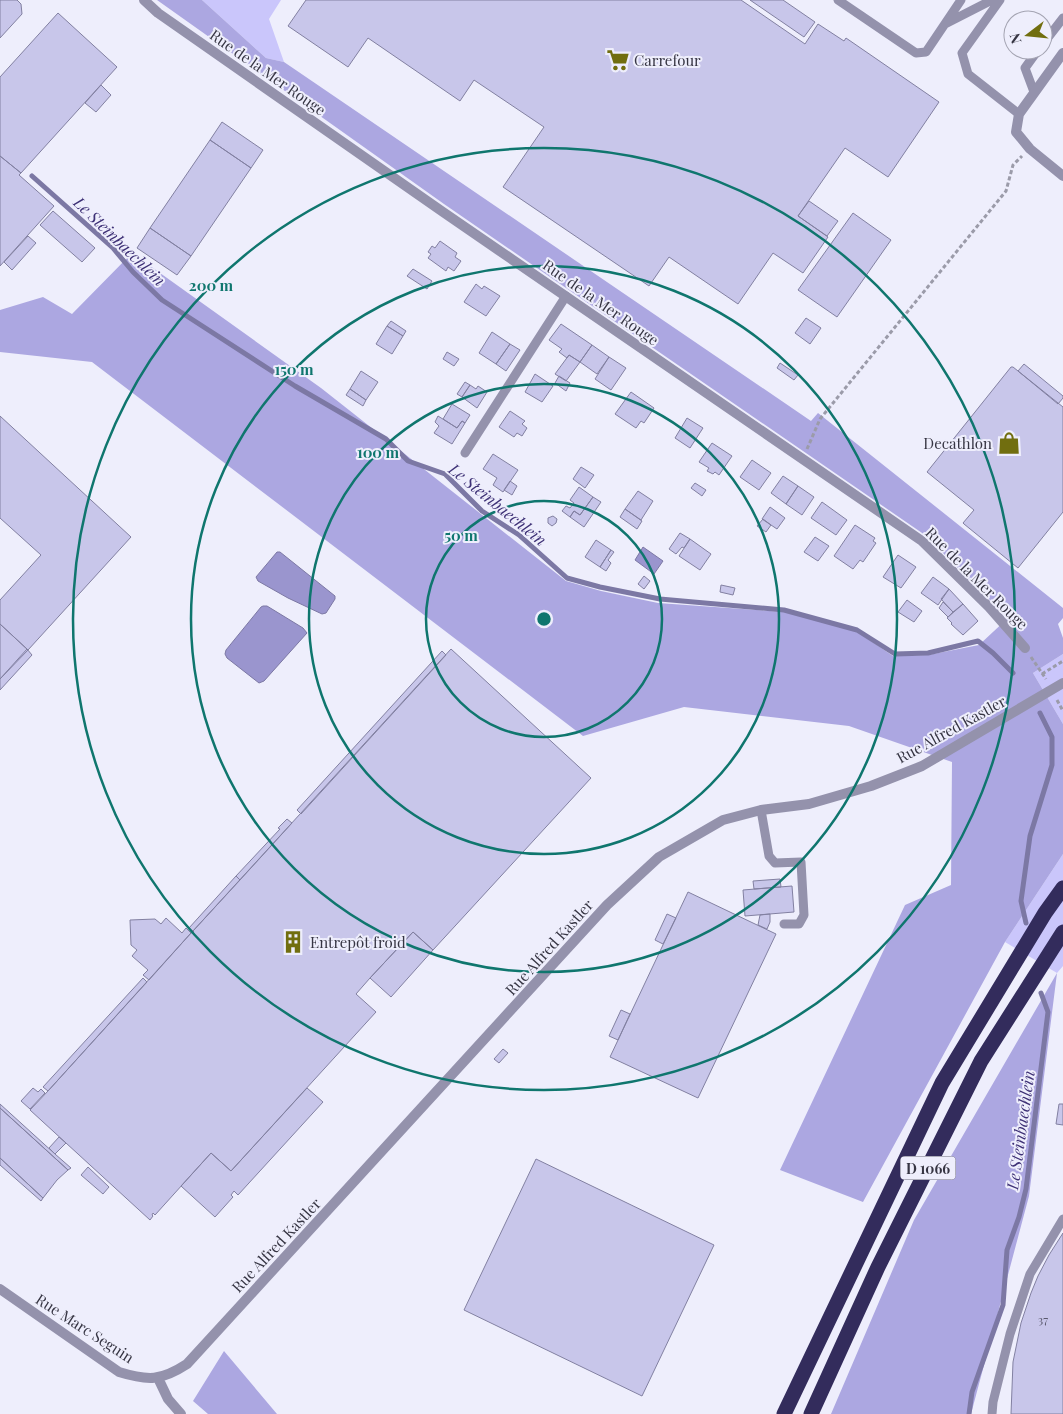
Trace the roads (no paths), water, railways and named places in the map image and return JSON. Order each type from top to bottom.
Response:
[{"type":"highway","name":"D 1066","points":[[784,1414],[942,1083],[1045,913],[1063,888]]},
{"type":"highway","name":"D 1066","points":[[810,1414],[878,1267],[981,1061],[1063,932]]},
{"type":"street","name":"Rue de la Mer Rouge","points":[[144,0],[158,13],[922,541],[989,606],[1025,648]]},
{"type":"street","points":[[1063,53],[1019,114],[1016,132],[1030,149],[1063,176]]},
{"type":"street","name":"Rue Alfred Kastler","points":[[158,1378],[172,1374],[187,1364],[607,905],[659,857],[723,820],[761,810],[809,804],[871,786],[922,766],[1063,683]]},
{"type":"street","name":"Rue Marc Seguin","points":[[0,1289],[119,1372],[138,1378],[158,1378]]},
{"type":"street","points":[[158,1378],[168,1399],[181,1414]]},
{"type":"lane","points":[[838,0],[916,53],[926,52],[961,0]]},
{"type":"lane","points":[[945,24],[992,0]]},
{"type":"lane","points":[[1000,0],[962,53],[968,74],[1019,114]]},
{"type":"lane","points":[[1053,31],[1063,18]]},
{"type":"lane","points":[[1031,60],[1025,68],[1034,92]]},
{"type":"lane","points":[[465,453],[566,296]]},
{"type":"lane","points":[[761,810],[769,856],[775,863],[801,862],[804,915],[799,924],[784,924]]},
{"type":"lane","points":[[992,1414],[993,1402],[1010,1334],[1030,1274],[1063,1218]]},
{"type":"waterway","name":"Le Steinbaechlein","points":[[32,176],[113,248],[133,272],[162,300],[295,386],[386,439],[408,461],[445,474],[482,511],[519,535],[567,578],[600,587],[660,599],[784,610],[857,630],[895,654],[928,653],[978,641],[1013,673]]},
{"type":"waterway","name":"Le Steinbaechlein","points":[[1026,923],[1021,901],[1030,836],[1052,765],[1052,737],[1040,713]]},
{"type":"waterway","name":"Le Steinbaechlein","points":[[969,1414],[972,1392],[1003,1305],[1007,1250],[1019,1217],[1026,1189],[1048,1012],[1041,993]]},
{"type":"place","name":"Carrefour","points":[[618,60]]},
{"type":"place","name":"Decathlon","points":[[1009,443]]},
{"type":"place","name":"Entrepôt froid","points":[[293,942]]}]
